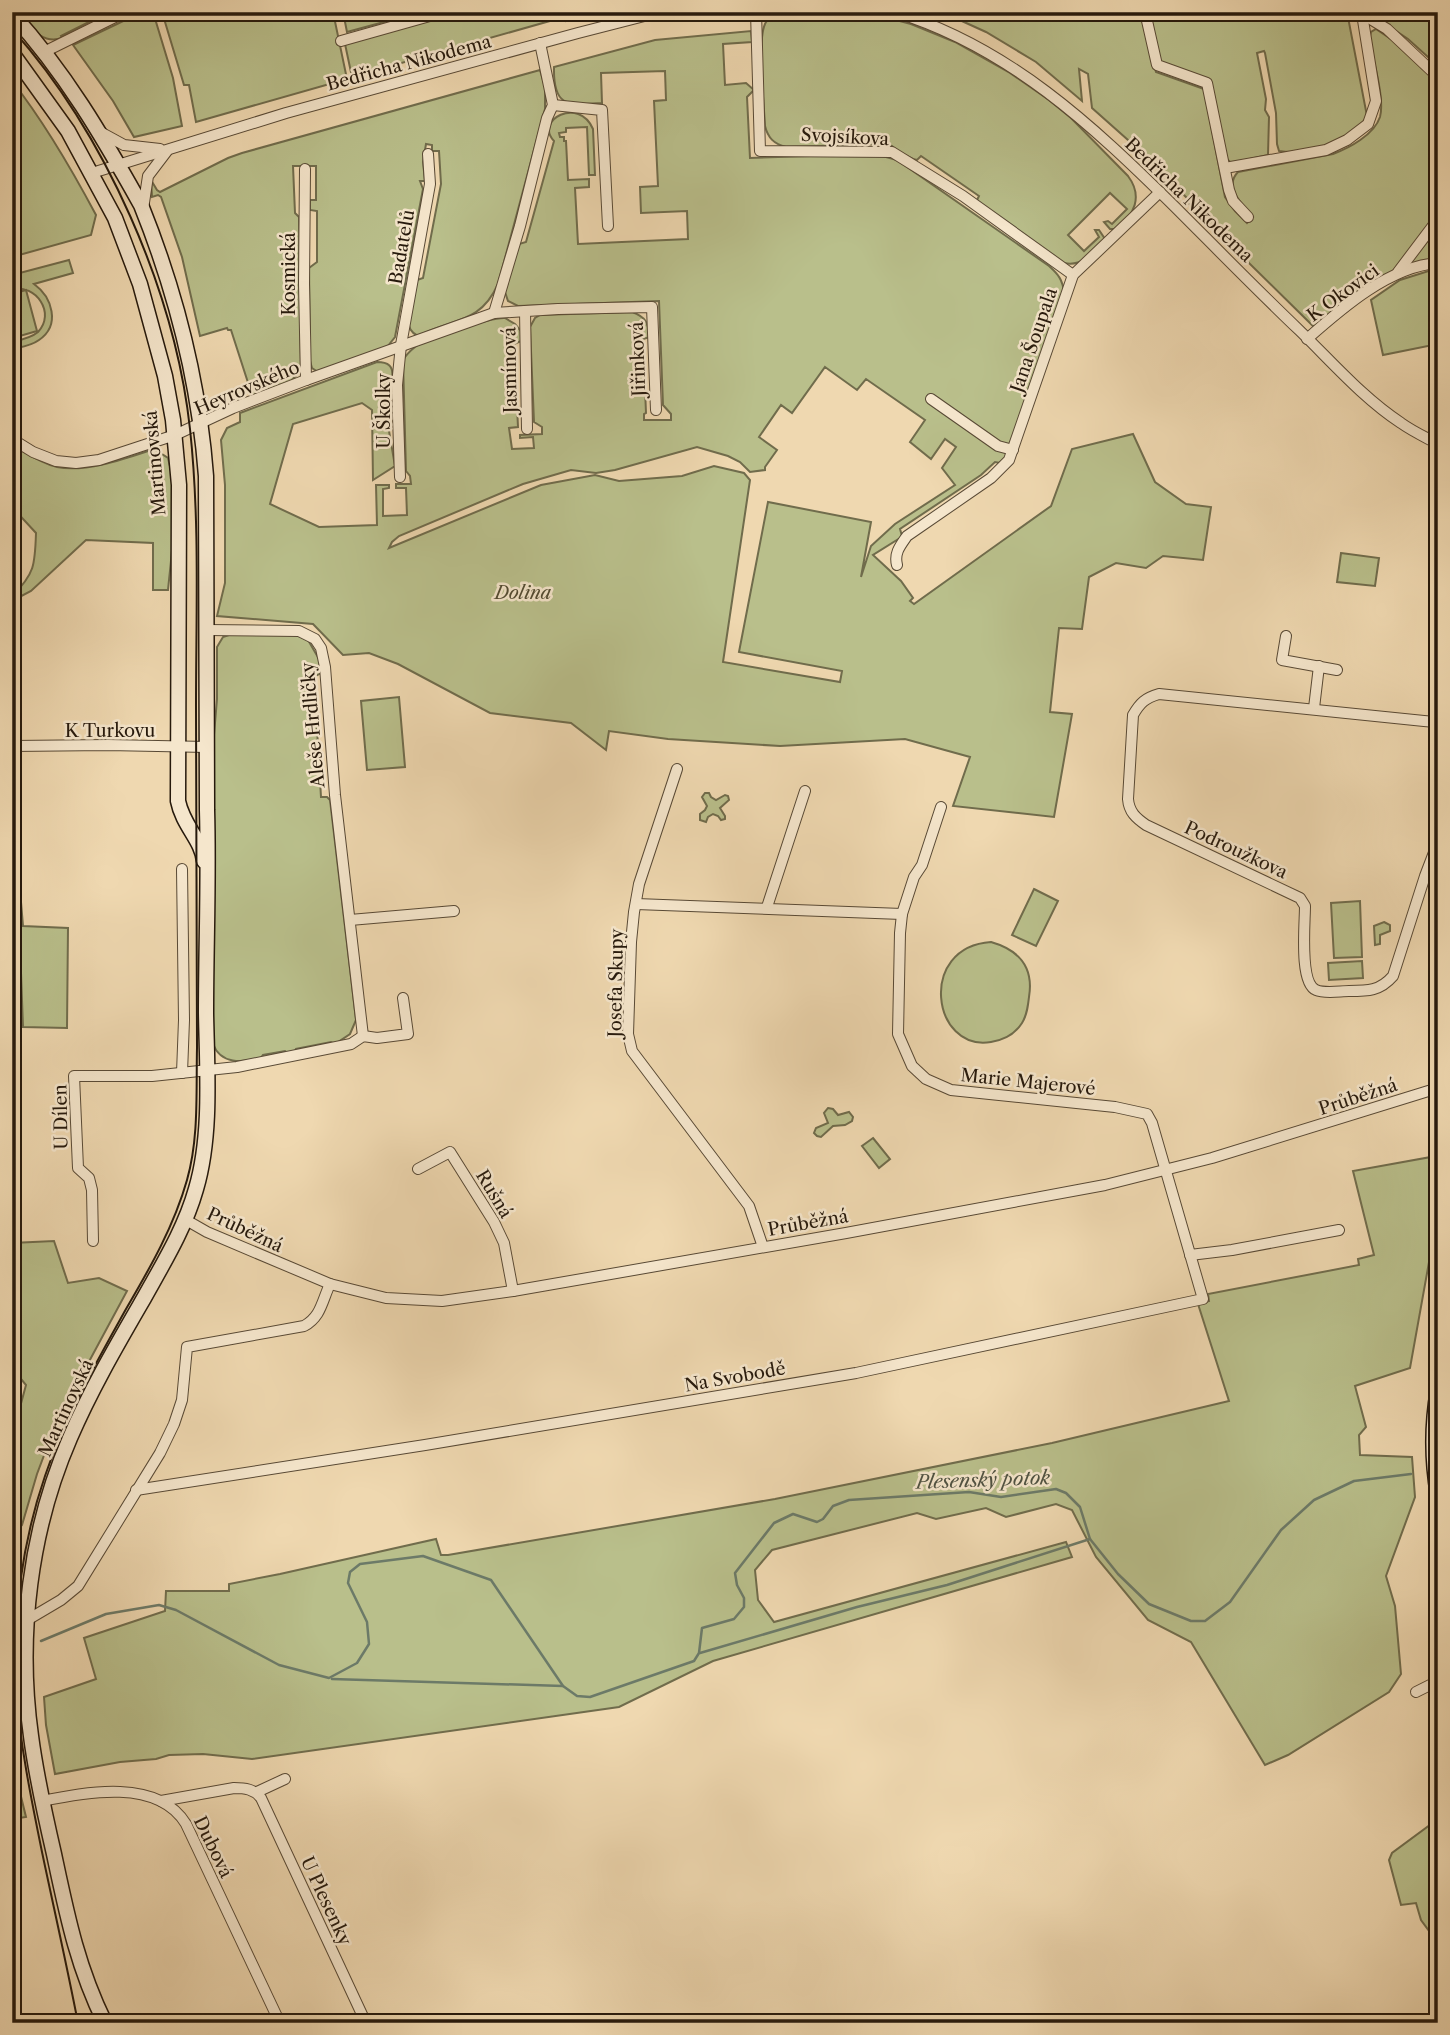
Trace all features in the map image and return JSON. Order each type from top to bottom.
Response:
[{"type":"street","points":[[44,52],[125,12]]},
{"type":"street","points":[[341,41],[444,12]]},
{"type":"street","name":"Bedřicha Nikodema","points":[[92,173],[286,113],[660,12]]},
{"type":"street","name":"Svojsíkova","points":[[756,12],[760,151],[892,152],[962,196],[1073,275]]},
{"type":"street","name":"Bedřicha Nikodema","points":[[895,12],[959,38],[1027,76],[1073,112],[1160,192],[1358,388],[1385,412],[1438,444]]},
{"type":"street","points":[[1145,12],[1157,65],[1207,83],[1229,190],[1233,201],[1248,217]]},
{"type":"street","points":[[1225,168],[1326,149],[1348,140],[1368,124],[1377,101],[1360,13]]},
{"type":"street","points":[[1360,13],[1387,29],[1438,77]]},
{"type":"street","name":"Martinovská","points":[[12,14],[85,108],[143,211],[174,299],[192,374],[206,486],[209,853],[206,1114],[202,1166],[186,1220],[70,1438],[52,1487],[39,1536],[27,1620],[29,1717],[42,1801],[74,1943],[88,1985],[105,2023]]},
{"type":"street","points":[[494,313],[553,105],[540,43]]},
{"type":"street","name":"Martinovská","points":[[12,53],[62,122],[92,173],[120,230],[162,363],[175,435],[180,516],[179,806],[186,825],[203,852],[207,901]]},
{"type":"street","points":[[553,105],[602,110],[608,226]]},
{"type":"street","name":"Bedřicha Nikodema","points":[[99,131],[124,145],[168,150]]},
{"type":"street","points":[[143,211],[148,176],[168,150]]},
{"type":"street","name":"Badatelů","points":[[401,345],[430,184],[428,154]]},
{"type":"street","name":"Kosmická","points":[[305,169],[306,380]]},
{"type":"street","name":"Jana Šoupala","points":[[897,565],[895,558],[898,549],[907,536],[991,478],[1009,460],[1073,275],[1160,192]]},
{"type":"street","points":[[1398,272],[1438,219]]},
{"type":"street","name":"K Okovici","points":[[1307,339],[1354,301],[1398,272],[1438,263]]},
{"type":"street","name":"Heyrovského","points":[[12,439],[33,452],[56,461],[76,463],[99,460],[175,435],[306,380],[494,313],[652,307]]},
{"type":"street","name":"Jiřinková","points":[[652,307],[656,410]]},
{"type":"street","name":"Jasmínová","points":[[525,311],[527,429]]},
{"type":"street","name":"U Školky","points":[[400,477],[397,384],[401,345]]},
{"type":"street","points":[[931,399],[998,446],[1013,450]]},
{"type":"street","name":"Aleše Hrdličky","points":[[207,630],[299,631],[315,639],[321,648],[363,1036]]},
{"type":"street","points":[[1286,636],[1282,660],[1337,670]]},
{"type":"street","points":[[1314,708],[1319,666]]},
{"type":"street","name":"Podroužkova","points":[[1438,724],[1424,720],[1314,708],[1159,694],[1140,703],[1133,715],[1128,799],[1134,816],[1146,825],[1300,898],[1305,906],[1305,975],[1310,986],[1318,991],[1370,992],[1387,983],[1393,976],[1438,842]]},
{"type":"street","name":"K Turkovu","points":[[12,746],[207,747]]},
{"type":"street","name":"Josefa Skupy","points":[[677,769],[639,884],[631,942],[628,1034],[632,1051],[749,1206],[763,1247]]},
{"type":"street","points":[[767,908],[804,791]]},
{"type":"street","name":"Marie Majerové","points":[[941,807],[902,914],[898,1034],[912,1066],[926,1079],[951,1090],[1115,1107],[1147,1114],[1165,1170]]},
{"type":"street","points":[[182,869],[183,1073]]},
{"type":"street","points":[[636,904],[902,914]]},
{"type":"street","points":[[350,920],[454,911]]},
{"type":"street","points":[[206,1070],[237,1068],[303,1055],[351,1044],[363,1036],[377,1038],[408,1034],[403,998]]},
{"type":"street","name":"U Dílen","points":[[93,1241],[92,1189],[89,1178],[78,1168],[74,1076],[149,1076],[206,1070]]},
{"type":"street","name":"Průběžná","points":[[186,1220],[225,1240],[358,1293],[412,1301],[442,1301],[513,1291],[1030,1200],[1165,1170],[1287,1137],[1438,1088]]},
{"type":"street","name":"Rušná","points":[[418,1169],[450,1152],[494,1222],[504,1243],[513,1291]]},
{"type":"street","name":"Na Svobodě","points":[[136,1490],[856,1373],[1203,1299],[1165,1170]]},
{"type":"street","points":[[1190,1255],[1339,1230]]},
{"type":"street","points":[[12,1629],[61,1600],[78,1586],[160,1453],[174,1424],[184,1390],[187,1346],[304,1326],[313,1322],[319,1313],[330,1284]]},
{"type":"street","points":[[1438,1390],[1434,1434],[1438,1495]]},
{"type":"street","points":[[1416,1692],[1438,1681]]},
{"type":"street","points":[[161,1801],[234,1788],[246,1788],[257,1793],[285,1779]]},
{"type":"street","name":"Dubová","points":[[42,1801],[99,1791],[119,1791],[161,1801],[176,1811],[186,1824],[280,2023]]},
{"type":"street","name":"U Plesenky","points":[[257,1793],[366,2023]]},
{"type":"green space","points":[[17,12],[109,12],[61,36],[62,38],[48,39],[36,33]]},
{"type":"green space","points":[[142,12],[153,12],[173,78],[182,126],[134,137],[113,101],[73,45]]},
{"type":"green space","points":[[162,12],[333,12],[347,79],[196,122],[189,85],[184,85]]},
{"type":"green space","points":[[343,12],[421,12],[347,32]]},
{"type":"green space","points":[[461,12],[601,12],[566,21],[564,17],[352,77],[345,44]]},
{"type":"green space","points":[[776,12],[858,12],[877,15],[911,24],[955,42],[1010,73],[1071,118],[1133,183],[1136,198],[1132,212],[1122,224],[1110,229],[1104,222],[1112,224],[1127,209],[1110,193],[1068,235],[1084,251],[1099,237],[1095,230],[1099,230],[1105,239],[1083,261],[1064,263],[976,202],[979,196],[921,156],[917,160],[913,159],[892,146],[882,144],[786,147],[778,144],[772,140],[765,126],[761,58],[765,24]]},
{"type":"green space","points":[[942,12],[996,12],[1005,18],[1004,12],[1142,12],[1156,72],[1204,89],[1225,197],[1247,223],[1253,217],[1234,190],[1234,178],[1238,172],[1333,154],[1360,140],[1377,124],[1381,100],[1369,40],[1371,32],[1376,29],[1401,46],[1438,82],[1438,214],[1390,275],[1318,327],[1313,326],[1189,204],[1188,199],[1092,108],[1088,74],[1079,69],[1082,101],[1036,62],[986,32]]},
{"type":"green space","points":[[1148,12],[1347,12],[1367,116],[1351,133],[1328,145],[1303,151],[1279,151],[1276,113],[1265,53],[1257,53],[1266,99],[1265,110],[1269,117],[1268,155],[1231,163],[1227,159],[1210,81],[1159,63]]},
{"type":"green space","points":[[1368,12],[1438,12],[1438,66],[1408,39]]},
{"type":"green space","name":"Dolina","points":[[751,31],[752,42],[723,44],[725,85],[746,83],[754,90],[747,97],[750,158],[875,154],[897,160],[1049,266],[1061,281],[1064,293],[1004,461],[995,462],[981,475],[900,529],[900,538],[873,555],[901,581],[913,598],[910,601],[914,604],[1051,506],[1072,449],[1133,434],[1155,482],[1186,504],[1211,507],[1203,560],[1163,556],[1146,568],[1116,563],[1089,577],[1082,629],[1059,628],[1050,712],[1072,714],[1054,817],[953,806],[970,757],[905,739],[780,746],[668,739],[609,731],[606,750],[571,723],[490,713],[398,664],[369,653],[343,655],[313,624],[217,616],[225,583],[225,485],[221,440],[227,428],[240,422],[240,413],[377,362],[387,364],[391,368],[392,378],[387,381],[389,431],[395,466],[373,480],[372,410],[362,403],[293,424],[270,504],[319,527],[377,525],[376,485],[389,485],[389,488],[383,489],[383,516],[407,515],[406,488],[396,488],[396,484],[411,484],[406,471],[403,360],[421,343],[473,325],[505,318],[521,331],[521,341],[514,344],[518,427],[509,428],[512,449],[534,448],[533,437],[520,438],[520,435],[542,434],[542,427],[534,422],[530,327],[540,315],[632,312],[643,318],[650,337],[643,339],[644,420],[671,420],[671,414],[663,405],[659,301],[518,306],[508,301],[505,292],[519,244],[526,242],[554,141],[549,133],[550,126],[554,119],[561,115],[578,114],[586,119],[593,129],[595,175],[589,175],[587,127],[566,128],[566,132],[559,133],[566,141],[568,180],[589,179],[589,187],[575,188],[578,244],[688,239],[687,211],[641,213],[640,187],[658,186],[654,101],[666,100],[665,71],[601,73],[602,103],[580,104],[565,101],[556,90],[554,80],[554,67],[655,40]],"holes":[[[825,367],[857,390],[866,379],[925,420],[910,442],[931,459],[945,439],[956,447],[942,468],[955,485],[895,524],[871,546],[861,577],[871,522],[768,502],[739,652],[842,671],[840,682],[723,662],[750,480],[744,473],[714,466],[682,476],[619,481],[595,475],[541,485],[389,548],[399,536],[523,484],[571,470],[596,473],[615,470],[697,447],[728,456],[740,462],[750,472],[765,470],[777,450],[759,437],[781,405],[792,413]]]},
{"type":"green space","points":[[540,70],[545,87],[545,109],[498,284],[491,297],[483,307],[464,319],[418,336],[409,326],[410,302],[417,280],[423,278],[441,184],[439,151],[432,151],[432,145],[426,144],[423,162],[425,181],[420,181],[423,189],[395,337],[387,347],[318,372],[312,368],[310,361],[309,268],[317,262],[317,211],[310,210],[310,200],[316,200],[316,166],[293,166],[295,213],[299,217],[301,368],[292,380],[282,387],[257,397],[252,395],[231,330],[227,328],[200,336],[182,257],[161,197],[152,197],[151,180],[160,192],[242,153]]},
{"type":"green space","points":[[12,81],[57,146],[96,215],[91,235],[12,257]]},
{"type":"green space","points":[[1438,228],[1438,261],[1408,265]]},
{"type":"green space","points":[[69,260],[73,273],[34,284],[45,296],[51,311],[52,319],[46,334],[33,344],[12,349],[12,342],[38,332],[45,317],[44,309],[36,295],[21,289],[12,289],[12,275]]},
{"type":"green space","points":[[1438,268],[1438,344],[1383,355],[1371,300],[1400,280]]},
{"type":"green space","points":[[26,290],[37,331],[13,338],[12,294]]},
{"type":"green space","points":[[12,445],[46,463],[68,468],[106,464],[154,449],[168,458],[174,507],[168,590],[153,590],[153,543],[86,540],[31,591],[12,601],[12,596],[32,568],[36,533],[12,507]]},
{"type":"green space","points":[[1341,553],[1379,558],[1375,586],[1337,582]]},
{"type":"green space","points":[[296,635],[308,640],[319,659],[321,673],[314,677],[321,797],[330,800],[356,1020],[350,1034],[335,1044],[331,1042],[287,1053],[285,1051],[263,1055],[260,1059],[239,1061],[221,1056],[213,1044],[213,747],[217,647],[223,637]]},
{"type":"green space","points":[[399,697],[405,767],[367,770],[361,701]]},
{"type":"green space","points":[[709,793],[716,800],[728,796],[729,800],[720,808],[725,819],[721,820],[713,814],[706,822],[700,820],[700,814],[707,806],[702,797]]},
{"type":"green space","points":[[19,878],[23,926],[68,928],[67,1028],[23,1027],[21,973],[12,972],[12,880]]},
{"type":"green space","points":[[1034,889],[1058,901],[1036,946],[1012,935]]},
{"type":"green space","points":[[1360,901],[1362,957],[1334,958],[1331,903]]},
{"type":"green space","points":[[1384,922],[1390,925],[1390,931],[1380,935],[1380,944],[1375,945],[1374,926]]},
{"type":"green space","points":[[991,942],[1017,955],[1027,969],[1030,986],[1027,1010],[1022,1023],[1009,1036],[991,1042],[971,1041],[956,1031],[946,1016],[941,998],[943,978],[951,961],[967,948]]},
{"type":"green space","points":[[1362,961],[1363,978],[1329,980],[1328,963]]},
{"type":"green space","points":[[828,1108],[838,1115],[849,1112],[853,1117],[852,1121],[833,1126],[821,1137],[817,1136],[814,1133],[816,1128],[828,1123],[824,1113]]},
{"type":"green space","points":[[873,1138],[890,1159],[879,1168],[862,1146]]},
{"type":"green space","points":[[1431,1157],[1438,1179],[1438,1212],[1410,1368],[1355,1386],[1366,1427],[1359,1435],[1360,1455],[1412,1457],[1415,1497],[1386,1576],[1395,1606],[1401,1674],[1389,1692],[1288,1755],[1265,1765],[1191,1642],[1148,1620],[1096,1557],[1072,1510],[1056,1504],[1006,1517],[986,1508],[936,1519],[917,1513],[772,1550],[755,1570],[758,1600],[774,1622],[1066,1542],[1072,1557],[713,1661],[619,1707],[252,1759],[203,1754],[169,1755],[55,1774],[44,1697],[96,1679],[84,1638],[165,1611],[166,1591],[229,1591],[229,1584],[436,1539],[441,1555],[448,1555],[775,1499],[1052,1443],[1229,1401],[1198,1304],[1209,1301],[1208,1294],[1359,1265],[1358,1259],[1374,1255],[1353,1171]]},
{"type":"green space","points":[[54,1241],[68,1283],[99,1278],[127,1291],[57,1421],[22,1525],[12,1537],[12,1437],[26,1385],[12,1368],[12,1243]]},
{"type":"green space","points":[[12,1760],[26,1817],[12,1819]]},
{"type":"green space","points":[[1438,1819],[1438,1938],[1435,1939],[1421,1920],[1416,1903],[1401,1905],[1389,1860],[1392,1853]]},
{"type":"waterway","name":"Plesenský potok","points":[[41,1641],[106,1614],[159,1605],[176,1610],[279,1665],[329,1678],[357,1663],[369,1644],[367,1622],[348,1583],[350,1572],[360,1564],[423,1556],[491,1580],[563,1686],[577,1696],[590,1697],[694,1661],[699,1653],[702,1628],[734,1619],[744,1607],[744,1598],[737,1585],[735,1573],[774,1523],[793,1514],[817,1522],[823,1519],[833,1506],[849,1500],[969,1492],[1001,1497],[1056,1489],[1066,1493],[1080,1507],[1090,1539],[1118,1574],[1149,1604],[1191,1621],[1205,1621],[1230,1602],[1281,1530],[1314,1500],[1354,1481],[1411,1474]]},
{"type":"waterway","points":[[700,1653],[857,1607],[947,1585],[1090,1539]]},
{"type":"waterway","points":[[332,1679],[563,1686]]},
{"type":"tram line","points":[[12,29],[46,70],[77,116],[105,165],[152,269],[182,376],[190,429],[195,498],[197,1048],[196,1115],[191,1164],[182,1197],[168,1230],[82,1391],[53,1454],[30,1528],[17,1608],[16,1690],[23,1751],[78,2023]]}]
